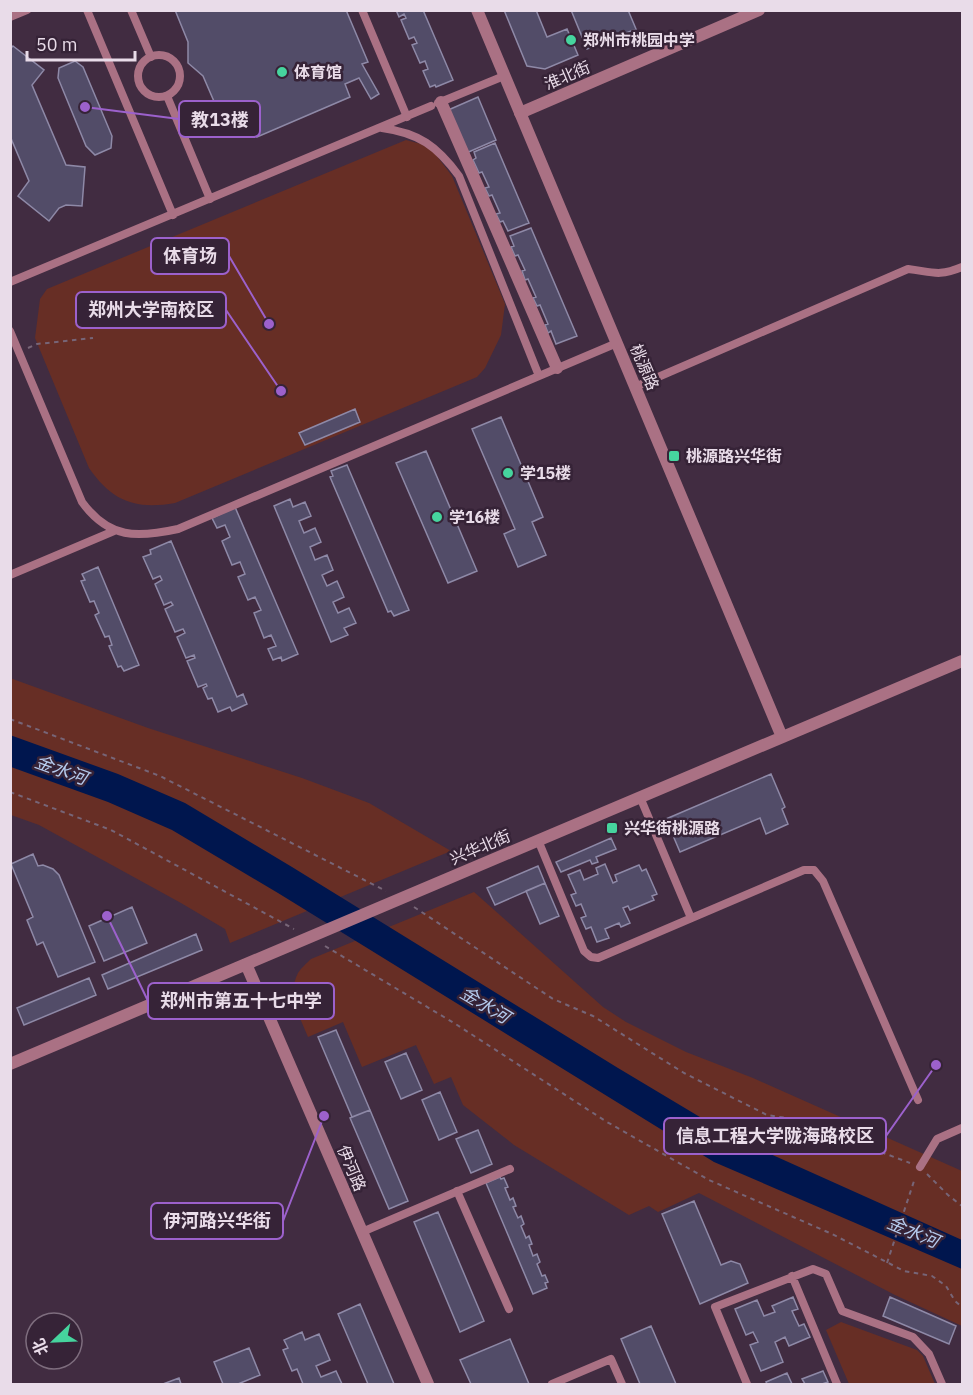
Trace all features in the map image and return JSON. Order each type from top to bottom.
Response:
[{"type":"street","name":"桃源路","points":[[477,10],[782,737]]},
{"type":"street","name":"淮北街","points":[[520,113],[759,10]]},
{"type":"street","points":[[437,104],[557,368]]},
{"type":"street","name":"兴华北街","points":[[10,1064],[963,661]]},
{"type":"street","name":"伊河路","points":[[246,964],[428,1384]]},
{"type":"lane","points":[[10,17],[27,10]]},
{"type":"lane","points":[[87,10],[173,215]]},
{"type":"lane","points":[[131,10],[150,57]]},
{"type":"lane","points":[[362,10],[407,117]]},
{"type":"lane","points":[[164,55],[174,60],[179,66],[181,80],[178,87],[167,96],[154,97],[139,84],[139,70],[150,57],[164,55]]},
{"type":"lane","points":[[10,282],[504,76]]},
{"type":"lane","points":[[167,96],[210,199]]},
{"type":"lane","points":[[380,128],[397,130],[426,141],[444,155],[459,176],[539,376]]},
{"type":"lane","points":[[635,387],[908,269],[936,275],[963,267]]},
{"type":"lane","points":[[10,331],[82,502],[114,531],[150,535],[178,529],[617,343]]},
{"type":"lane","points":[[10,575],[114,531]]},
{"type":"lane","points":[[640,797],[691,918]]},
{"type":"lane","points":[[538,840],[584,951],[591,957],[598,958],[804,870],[814,870],[823,881],[918,1100]]},
{"type":"lane","points":[[920,1167],[938,1139],[963,1128]]},
{"type":"lane","points":[[362,1232],[510,1169]]},
{"type":"lane","points":[[457,1191],[509,1309]]},
{"type":"lane","points":[[747,1384],[715,1307],[813,1269],[826,1274],[842,1311],[913,1337],[929,1354],[942,1384]]},
{"type":"lane","points":[[792,1276],[837,1384]]},
{"type":"lane","points":[[552,1384],[611,1359],[622,1384]]},
{"type":"lane","points":[[575,1375],[579,1384]]},
{"type":"path","points":[[19,352],[37,344],[93,338]]},
{"type":"path","points":[[10,719],[160,776],[400,898],[553,999],[593,1016],[684,1073],[767,1115],[793,1119],[920,1167],[948,1195],[963,1206]]},
{"type":"path","points":[[10,792],[111,830],[313,935],[607,1122],[709,1180],[832,1234],[904,1271],[932,1276],[946,1286],[955,1301],[963,1307]]},
{"type":"path","points":[[887,1263],[920,1167]]},
{"type":"shaded area","points":[[406,140],[421,144],[433,151],[452,176],[505,304],[501,335],[485,368],[477,377],[175,503],[136,504],[107,488],[89,468],[35,338],[40,299],[47,289]]},
{"type":"shaded area","points":[[10,678],[148,728],[302,778],[369,803],[451,851],[230,943],[225,929],[181,903],[39,825],[11,815]]},
{"type":"shaded area","points":[[474,892],[603,1007],[626,1022],[686,1052],[753,1078],[962,1171],[962,1326],[895,1295],[699,1193],[658,1212],[649,1206],[629,1215],[514,1145],[463,1105],[451,1077],[434,1084],[416,1045],[362,1067],[343,1022],[308,1037],[296,1005],[294,989],[298,973],[311,959]]},
{"type":"shaded area","points":[[841,1322],[917,1350],[923,1356],[935,1384],[849,1384],[826,1330]]},
{"type":"water","name":"金水河","points":[[10,735],[118,774],[185,803],[735,1138],[962,1240],[962,1269],[714,1162],[172,830],[108,802],[11,767]]},
{"type":"building","name":"体育馆","points":[[175,10],[346,10],[368,62],[362,64],[379,94],[371,99],[359,78],[345,84],[350,97],[257,137],[249,120],[226,129],[203,76],[188,63],[188,42]]},
{"type":"building","points":[[396,10],[423,10],[453,80],[430,87],[423,71],[428,69],[425,61],[420,63],[412,45],[417,43],[414,37],[409,39],[401,20],[406,18],[404,14],[399,17]]},
{"type":"building","points":[[504,10],[536,10],[547,37],[567,29],[578,55],[545,69],[527,66]]},
{"type":"building","points":[[571,10],[628,10],[636,29],[587,49]]},
{"type":"building","points":[[13,46],[44,70],[32,85],[66,165],[85,167],[82,206],[66,205],[59,208],[49,221],[18,196],[29,181],[10,136],[10,49]]},
{"type":"building","points":[[75,61],[83,67],[112,136],[111,148],[95,155],[86,146],[58,78],[59,68]]},
{"type":"building","points":[[478,97],[496,140],[464,154],[446,111]]},
{"type":"building","points":[[495,143],[529,223],[508,231],[496,214],[500,213],[492,195],[489,196],[485,188],[489,187],[473,160],[476,158],[474,152]]},
{"type":"building","points":[[531,228],[577,336],[556,344],[551,331],[548,333],[545,325],[548,324],[540,305],[537,306],[533,298],[536,297],[528,279],[525,280],[522,271],[525,270],[518,255],[515,256],[511,247],[514,246],[510,236]]},
{"type":"building","points":[[355,409],[360,422],[305,445],[299,433]]},
{"type":"building","name":"学15楼","points":[[501,417],[543,517],[532,522],[546,555],[518,567],[504,534],[515,529],[472,429]]},
{"type":"building","name":"学16楼","points":[[426,451],[477,571],[448,583],[396,463]]},
{"type":"building","points":[[347,465],[409,610],[394,616],[391,611],[388,612],[330,477],[333,476],[331,471]]},
{"type":"building","points":[[290,499],[293,507],[305,502],[311,516],[299,521],[304,533],[315,528],[321,542],[310,547],[315,560],[327,555],[333,570],[322,575],[327,586],[337,581],[344,597],[333,602],[338,613],[349,608],[356,623],[344,628],[348,635],[331,642],[274,506]]},
{"type":"building","points":[[235,507],[298,654],[282,661],[281,657],[273,660],[268,649],[276,646],[271,635],[264,638],[254,613],[261,610],[255,597],[248,600],[238,577],[245,574],[240,562],[232,565],[222,541],[230,537],[225,525],[217,528],[212,518]]},
{"type":"building","points":[[171,541],[237,697],[243,694],[247,704],[232,711],[230,707],[218,712],[212,698],[208,699],[203,688],[207,686],[206,684],[198,687],[187,661],[195,658],[194,655],[186,658],[177,637],[185,633],[183,629],[175,632],[165,609],[173,605],[171,602],[164,605],[155,584],[162,580],[160,576],[153,579],[143,557],[151,554],[150,550]]},
{"type":"building","points":[[98,567],[139,665],[124,671],[121,666],[118,667],[109,646],[112,645],[109,636],[105,637],[95,615],[99,613],[94,601],[90,602],[81,581],[85,580],[82,574]]},
{"type":"building","points":[[771,774],[785,807],[782,809],[788,824],[766,834],[760,818],[680,852],[666,819]]},
{"type":"building","points":[[611,838],[616,849],[596,857],[598,862],[592,864],[590,860],[561,872],[556,862]]},
{"type":"building","points":[[33,854],[38,866],[43,865],[53,869],[59,875],[95,962],[58,977],[43,942],[37,945],[27,920],[33,917],[11,864]]},
{"type":"building","points":[[605,864],[613,883],[617,881],[615,875],[639,865],[642,871],[646,869],[657,894],[652,896],[654,900],[630,910],[628,906],[623,908],[630,923],[621,927],[619,923],[605,929],[609,938],[597,942],[591,927],[586,929],[581,918],[586,916],[581,904],[576,906],[571,895],[576,893],[568,875],[580,870],[584,880],[598,874],[596,868]]},
{"type":"building","points":[[538,866],[545,883],[495,905],[487,888]]},
{"type":"building","points":[[545,883],[559,916],[540,924],[526,891]]},
{"type":"building","points":[[132,907],[147,943],[104,961],[89,926]]},
{"type":"building","points":[[196,934],[202,950],[108,989],[102,975]]},
{"type":"building","points":[[89,978],[96,995],[24,1025],[17,1008]]},
{"type":"building","points":[[336,1030],[370,1110],[352,1117],[318,1037]]},
{"type":"building","points":[[406,1053],[422,1090],[401,1099],[385,1062]]},
{"type":"building","points":[[440,1092],[457,1132],[439,1140],[422,1100]]},
{"type":"building","points":[[370,1110],[408,1201],[389,1209],[350,1118]]},
{"type":"building","points":[[478,1130],[492,1164],[471,1173],[456,1139]]},
{"type":"building","points":[[500,1177],[504,1178],[510,1200],[513,1198],[516,1206],[513,1207],[518,1218],[521,1216],[524,1224],[521,1226],[526,1238],[529,1236],[532,1244],[529,1245],[533,1256],[537,1254],[540,1262],[537,1264],[542,1276],[545,1275],[548,1282],[545,1283],[547,1288],[533,1294],[486,1183]]},
{"type":"building","points":[[694,1201],[721,1265],[731,1261],[740,1264],[748,1283],[700,1304],[662,1214]]},
{"type":"building","points":[[438,1212],[484,1321],[460,1332],[414,1222]]},
{"type":"building","points":[[793,1297],[798,1309],[792,1311],[799,1326],[804,1324],[810,1337],[789,1346],[785,1337],[775,1342],[783,1362],[761,1371],[750,1345],[758,1342],[753,1332],[746,1335],[735,1309],[757,1300],[764,1316],[775,1312],[772,1306]]},
{"type":"building","points":[[890,1297],[956,1326],[949,1344],[883,1316]]},
{"type":"building","points":[[360,1304],[394,1384],[368,1384],[338,1314]]},
{"type":"building","points":[[651,1326],[676,1384],[640,1384],[621,1339]]},
{"type":"building","points":[[302,1332],[305,1340],[319,1334],[330,1360],[316,1366],[321,1377],[336,1371],[342,1384],[303,1384],[297,1369],[292,1371],[283,1350],[288,1348],[284,1340]]},
{"type":"building","points":[[510,1339],[529,1384],[471,1384],[460,1360]]},
{"type":"building","points":[[249,1348],[260,1375],[238,1384],[223,1384],[214,1362]]},
{"type":"building","points":[[823,1371],[828,1382],[805,1384],[802,1379]]},
{"type":"building","points":[[787,1373],[792,1384],[767,1384],[766,1382]]},
{"type":"building","points":[[179,1378],[181,1384],[163,1384]]},
{"type":"place","name":"郑州市桃园中学","points":[[571,40]]},
{"type":"place","name":"体育馆","points":[[282,72]]},
{"type":"place","name":"教13楼","points":[[85,107]]},
{"type":"place","name":"体育场","points":[[269,324]]},
{"type":"place","name":"郑州大学南校区","points":[[281,391]]},
{"type":"place","name":"桃源路兴华街","points":[[674,456]]},
{"type":"place","name":"学15楼","points":[[508,473]]},
{"type":"place","name":"学16楼","points":[[437,517]]},
{"type":"place","name":"兴华街桃源路","points":[[612,828]]},
{"type":"place","name":"郑州市第五十七中学","points":[[107,916]]},
{"type":"place","name":"信息工程大学陇海路校区","points":[[936,1065]]},
{"type":"place","name":"伊河路兴华街","points":[[324,1116]]}]
